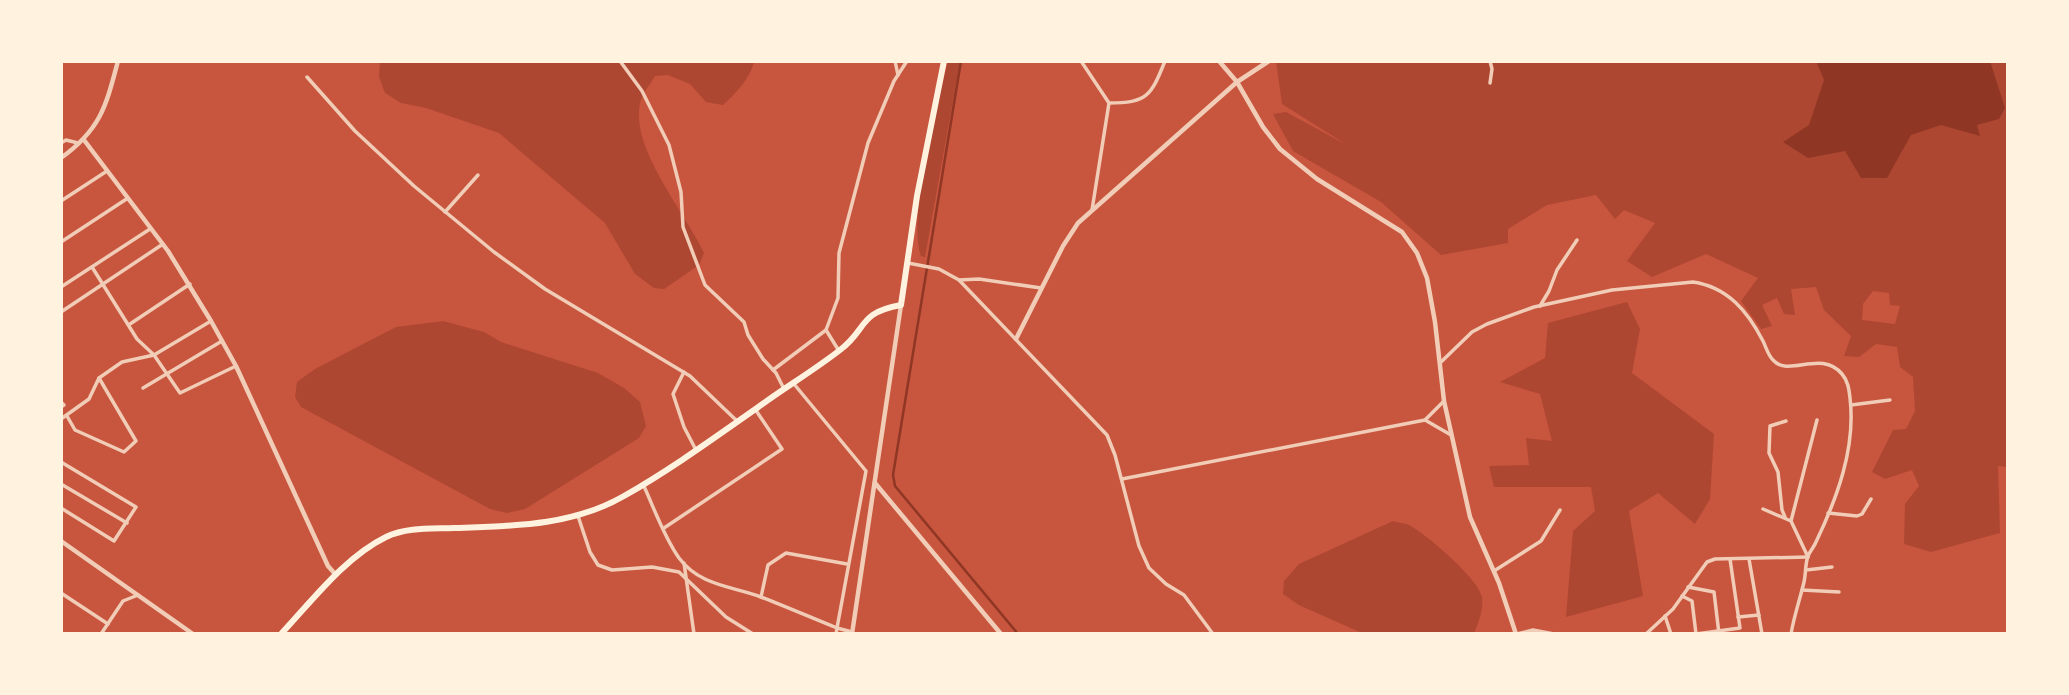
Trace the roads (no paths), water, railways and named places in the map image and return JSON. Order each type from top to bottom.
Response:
[{"type":"main road","points":[[281,634],[336,576],[370,547],[396,533],[533,525],[578,516],[622,498],[839,351],[870,316],[881,309],[901,305],[917,196],[944,61]]},
{"type":"street","points":[[61,158],[82,142],[100,118],[118,61]]},
{"type":"street","points":[[620,61],[624,70],[642,90],[669,145],[681,192],[683,227],[705,285],[744,322],[753,343],[784,388]]},
{"type":"street","points":[[895,61],[898,75]]},
{"type":"street","points":[[773,370],[826,330],[838,298],[839,253],[868,143],[898,75],[907,61]]},
{"type":"street","points":[[1081,61],[1109,103],[1092,210]]},
{"type":"street","points":[[1109,103],[1135,103],[1155,86],[1165,61]]},
{"type":"street","points":[[1220,61],[1237,82],[1263,128],[1280,149],[1317,179],[1402,232],[1413,244],[1427,278],[1444,401],[1470,517],[1494,570],[1516,634],[1533,630],[1554,634]]},
{"type":"street","points":[[1016,340],[1070,233],[1092,210],[1237,82],[1269,61]]},
{"type":"street","points":[[1490,61],[1490,83]]},
{"type":"street","points":[[307,77],[355,131],[445,212],[545,289],[684,372],[737,421]]},
{"type":"street","points":[[61,143],[66,140],[82,142],[163,244],[190,284],[236,366],[316,541],[336,576]]},
{"type":"street","points":[[61,201],[107,171]]},
{"type":"street","points":[[445,212],[478,175]]},
{"type":"street","points":[[61,242],[128,198]]},
{"type":"street","points":[[62,285],[150,229]]},
{"type":"street","points":[[1540,306],[1557,270],[1577,240]]},
{"type":"street","points":[[61,312],[163,244]]},
{"type":"street","points":[[908,263],[939,269],[959,280],[1107,435],[1122,479],[1139,546],[1149,568],[1166,584],[1184,595],[1213,634]]},
{"type":"street","points":[[92,267],[137,339],[154,355],[180,393],[236,366]]},
{"type":"street","points":[[959,280],[979,279],[1041,288]]},
{"type":"street","points":[[1439,364],[1472,332],[1487,324],[1540,306],[1612,290],[1679,283],[1706,284],[1728,294],[1742,309],[1770,357],[1778,364],[1788,366],[1819,362],[1836,368],[1846,379],[1852,430],[1846,462],[1816,544],[1808,557],[1791,634]]},
{"type":"street","points":[[130,325],[190,284]]},
{"type":"street","points":[[643,484],[684,563],[718,586],[761,597],[852,633],[901,305]]},
{"type":"street","points":[[61,419],[89,399],[99,378],[122,362],[154,355],[211,321]]},
{"type":"street","points":[[826,330],[839,351]]},
{"type":"street","points":[[143,388],[222,341]]},
{"type":"street","points":[[684,372],[673,394],[684,427],[696,450]]},
{"type":"street","points":[[67,416],[75,429],[124,452],[135,441],[99,378]]},
{"type":"street","points":[[793,383],[866,471],[834,634]]},
{"type":"street","points":[[1851,405],[1890,400]]},
{"type":"street","points":[[1122,479],[1425,420],[1444,401]]},
{"type":"street","points":[[61,402],[64,405],[61,407]]},
{"type":"street","points":[[664,528],[782,449],[755,409]]},
{"type":"street","points":[[1425,420],[1451,435]]},
{"type":"street","points":[[1791,521],[1817,420]]},
{"type":"street","points":[[1785,517],[1778,472],[1769,447],[1770,426],[1786,421]]},
{"type":"street","points":[[61,508],[114,541],[136,507],[62,463]]},
{"type":"street","points":[[874,482],[1001,634]]},
{"type":"street","points":[[61,484],[127,523]]},
{"type":"street","points":[[1828,513],[1857,516],[1862,514],[1871,499]]},
{"type":"street","points":[[1763,509],[1791,521],[1808,557]]},
{"type":"street","points":[[1494,570],[1541,541],[1560,510]]},
{"type":"street","points":[[578,516],[590,552],[598,565],[612,570],[662,567],[684,575],[709,603],[753,634]]},
{"type":"street","points":[[61,541],[193,634]]},
{"type":"street","points":[[761,597],[768,565],[786,552],[847,564]]},
{"type":"street","points":[[1646,634],[1682,596],[1707,562],[1808,557]]},
{"type":"street","points":[[1682,596],[1692,601],[1696,634],[1740,628],[1730,559]]},
{"type":"street","points":[[1749,559],[1762,634]]},
{"type":"street","points":[[684,563],[694,634]]},
{"type":"street","points":[[1806,570],[1832,567]]},
{"type":"street","points":[[1688,587],[1714,592],[1719,632]]},
{"type":"street","points":[[1802,590],[1839,592]]},
{"type":"street","points":[[61,593],[108,624]]},
{"type":"street","points":[[101,634],[123,601],[138,595]]},
{"type":"street","points":[[1738,617],[1759,615]]},
{"type":"street","points":[[1665,616],[1671,634]]},
{"type":"waterway","points":[[961,61],[893,475],[895,486],[1018,634]]}]
